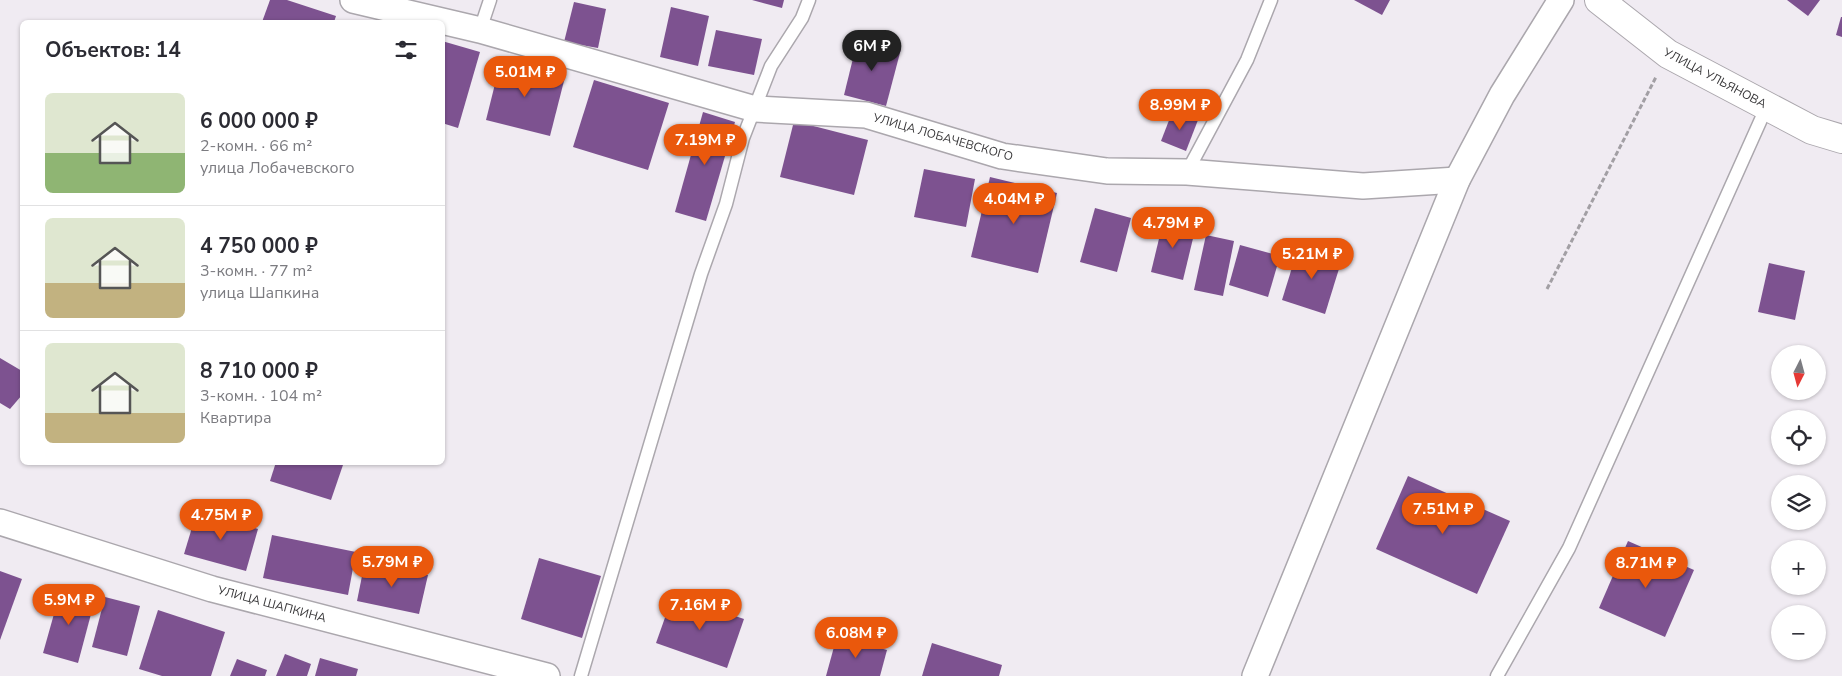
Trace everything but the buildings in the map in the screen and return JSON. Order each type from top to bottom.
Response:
[{"type":"main road","name":"УЛИЦА УЛЬЯНОВА","points":[[1599,0],[1668,54],[1812,130],[1842,139]]},
{"type":"street","name":"УЛИЦА ЛОБАЧЕВСКОГО","points":[[353,0],[438,20]]},
{"type":"street","points":[[1255,676],[1457,180],[1502,95],[1562,0]]},
{"type":"street","name":"УЛИЦА ЛОБАЧЕВСКОГО","points":[[445,22],[480,30],[755,109],[866,115],[1002,156],[1107,171],[1187,172],[1363,186],[1457,180]]},
{"type":"street","name":"УЛИЦА ШАПКИНА","points":[[0,522],[212,589],[547,676]]},
{"type":"lane","points":[[480,30],[490,0]]},
{"type":"lane","points":[[581,676],[701,274],[726,204],[743,138],[771,66],[802,18],[809,0]]},
{"type":"lane","points":[[1187,172],[1247,60],[1271,0]]},
{"type":"lane","points":[[1497,676],[1569,548],[1766,106]]},
{"type":"path","points":[[1547,289],[1668,54]]}]
